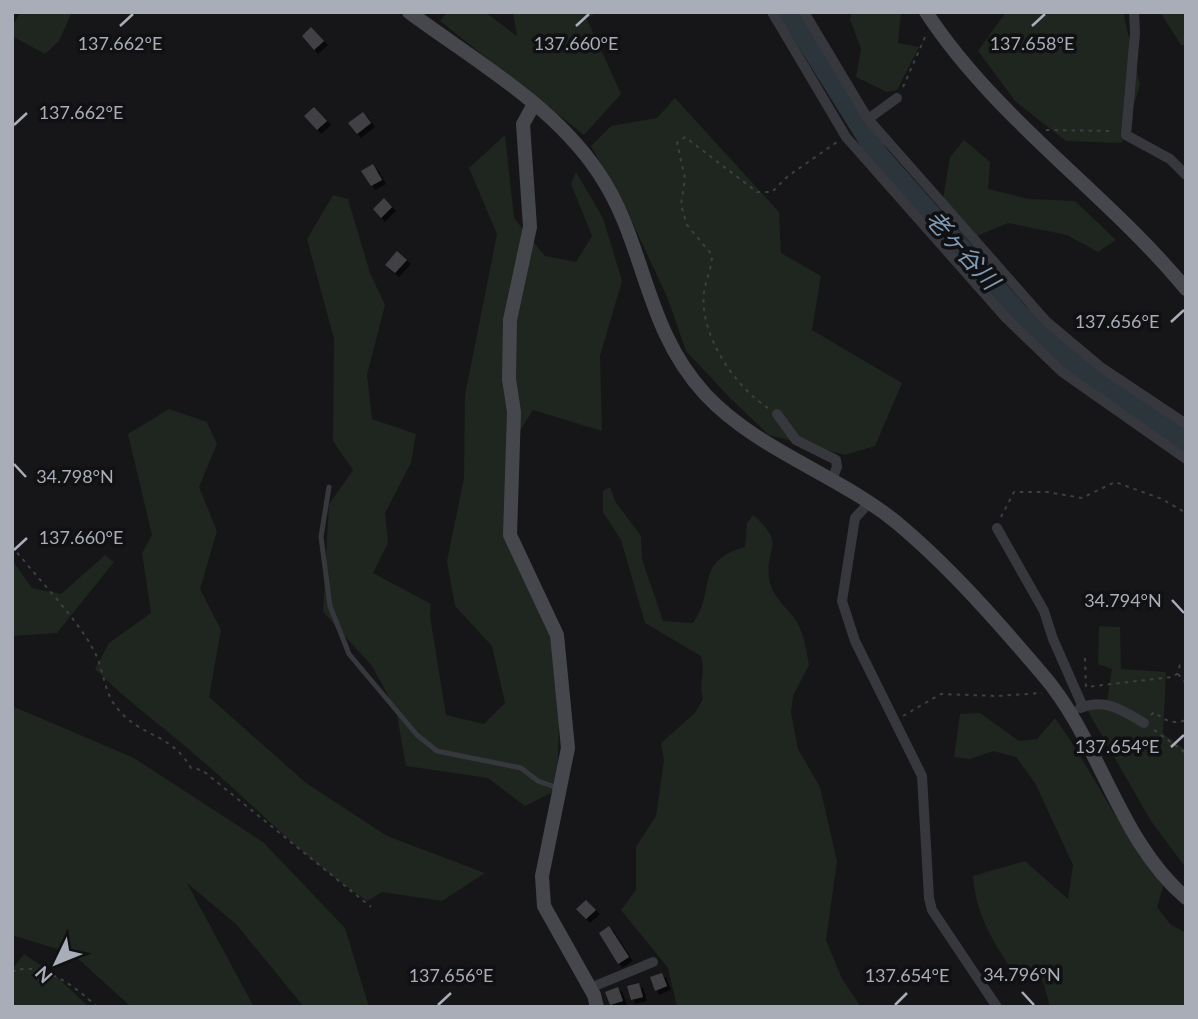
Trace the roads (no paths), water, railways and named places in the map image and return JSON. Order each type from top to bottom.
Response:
[{"type":"street","points":[[409,12],[534,104],[563,131],[598,172],[629,237],[655,316],[674,352],[704,393],[728,416],[832,479],[895,522],[954,578],[1077,710]]},
{"type":"street","points":[[772,12],[846,137],[1006,318],[1062,372],[1186,459]]},
{"type":"street","points":[[804,12],[868,119],[1046,321],[1102,368],[1186,424]]},
{"type":"street","points":[[1134,12],[1135,33],[1126,135],[1170,159],[1186,175]]},
{"type":"street","points":[[929,17],[968,68],[1024,130],[1156,253],[1186,289]]},
{"type":"street","points":[[868,119],[897,98]]},
{"type":"street","points":[[534,104],[523,124],[530,227],[510,320],[509,379],[514,434],[510,535],[557,635],[568,748],[542,876],[544,906],[590,988],[597,1007]]},
{"type":"street","points":[[777,414],[796,440],[836,460],[837,467],[832,479]]},
{"type":"street","points":[[869,503],[855,518],[842,601],[855,641],[922,776],[932,910],[996,1007]]},
{"type":"street","points":[[997,528],[1044,611],[1077,710],[1135,832],[1152,859],[1186,898]]},
{"type":"street","points":[[1077,710],[1103,703],[1115,706],[1144,723]]},
{"type":"street","points":[[590,988],[653,962]]},
{"type":"lane","points":[[330,487],[321,537],[330,606],[349,654],[417,735],[437,751],[521,768],[538,781],[561,789]]},
{"type":"waterway","name":"老ヶ谷川","points":[[789,12],[879,156],[1017,312],[1079,368],[1186,441]]}]
